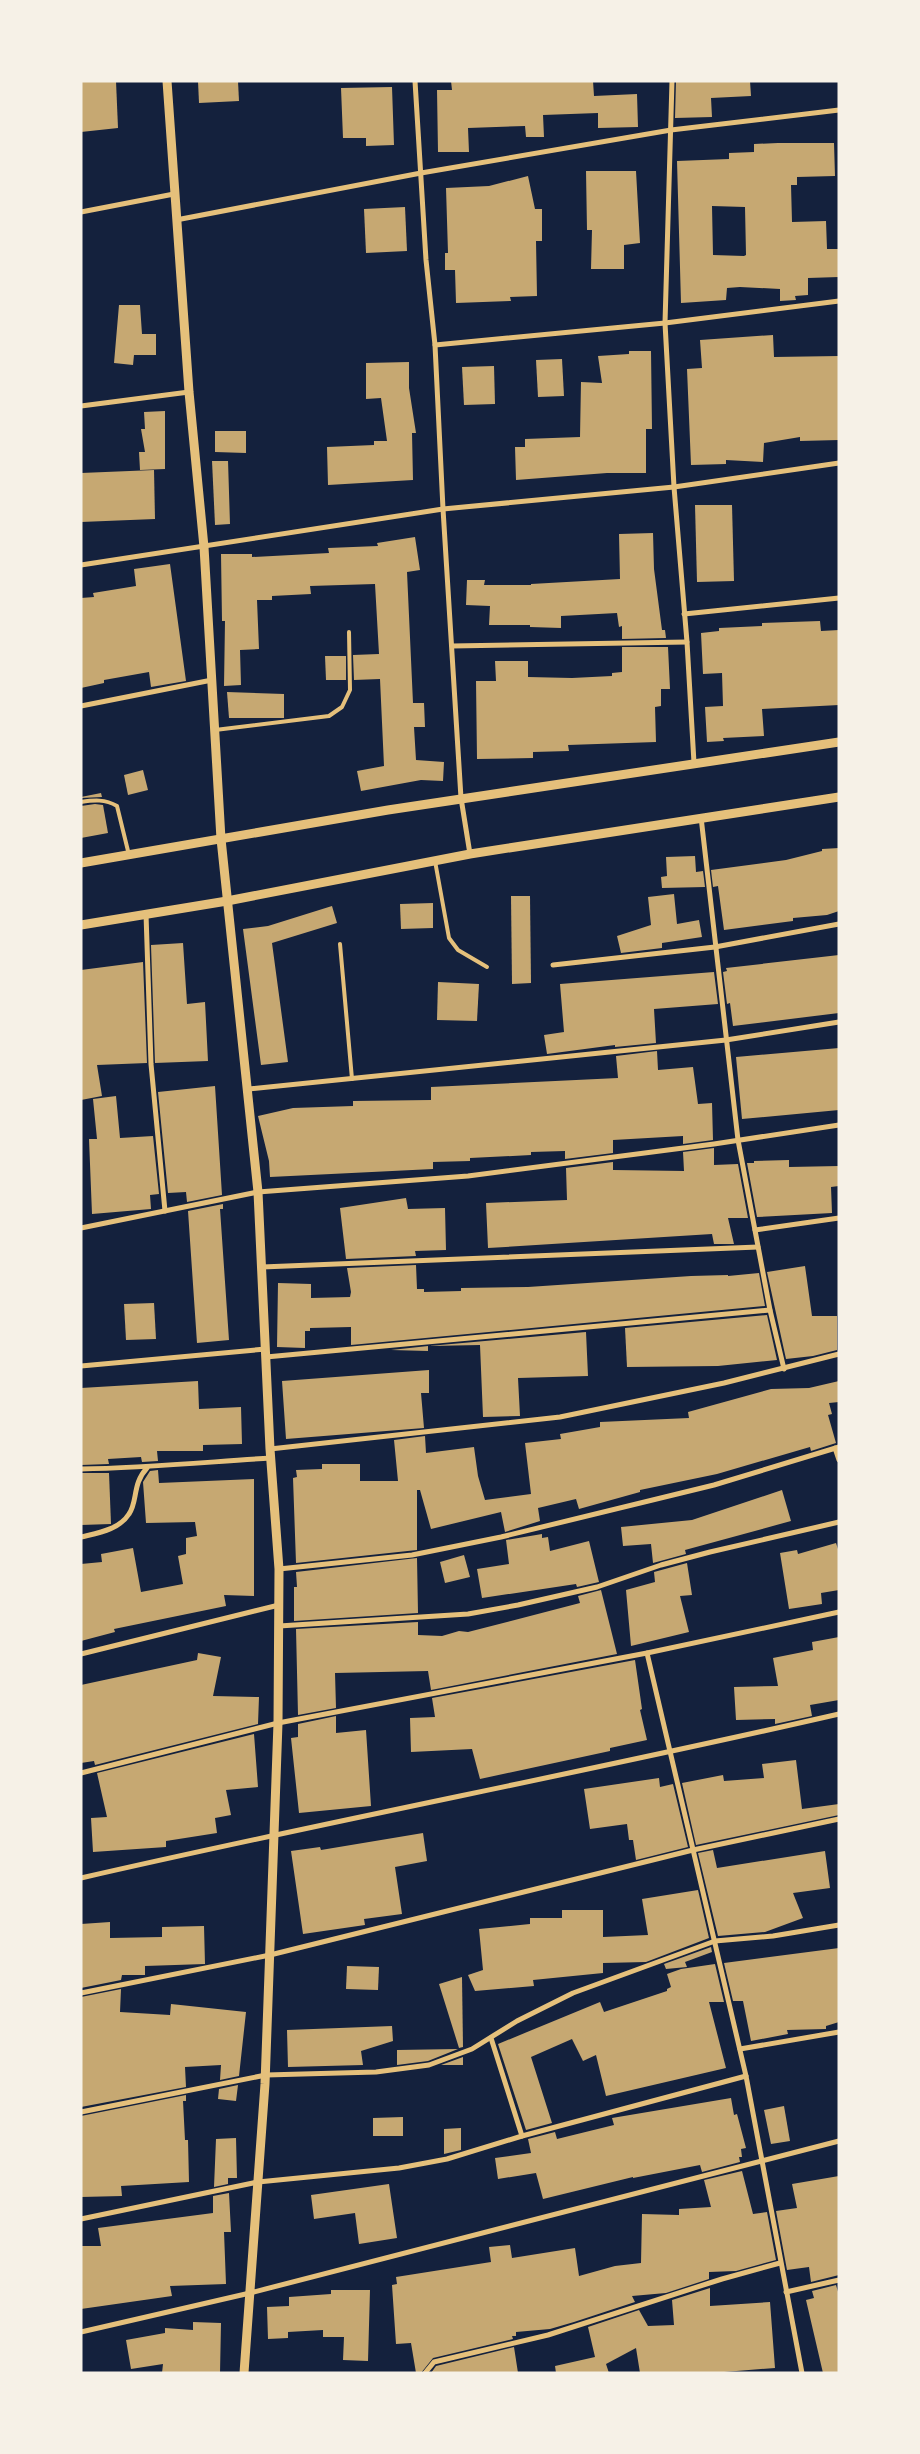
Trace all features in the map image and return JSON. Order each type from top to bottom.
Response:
[{"type":"street","points":[[167,81],[189,392],[204,547],[221,839],[249,1090],[258,1192],[270,1454],[279,1569],[278,1723],[266,2075],[244,2373]]},
{"type":"street","points":[[415,81],[435,346],[461,798],[470,854]]},
{"type":"street","points":[[672,81],[665,323],[674,487],[687,642],[694,763]]},
{"type":"street","points":[[176,220],[421,173],[671,130],[839,110]]},
{"type":"street","points":[[81,212],[174,194]]},
{"type":"street","points":[[435,346],[665,323],[839,301]]},
{"type":"street","points":[[81,406],[189,392]]},
{"type":"street","points":[[81,565],[443,509],[674,487],[839,463]]},
{"type":"street","points":[[684,614],[839,598]]},
{"type":"street","points":[[452,646],[687,642]]},
{"type":"street","points":[[81,706],[212,680]]},
{"type":"street","points":[[81,864],[461,798],[839,742]]},
{"type":"street","points":[[81,925],[227,901],[470,854],[839,797]]},
{"type":"street","points":[[701,817],[738,1140],[770,1310],[784,1369]]},
{"type":"street","points":[[146,914],[152,1064],[164,1211]]},
{"type":"street","points":[[553,965],[715,947],[839,924]]},
{"type":"street","points":[[249,1090],[726,1040],[839,1022]]},
{"type":"street","points":[[81,1228],[258,1192],[468,1176],[839,1125]]},
{"type":"street","points":[[754,1230],[839,1218]]},
{"type":"street","points":[[262,1267],[758,1247]]},
{"type":"street","points":[[81,1366],[266,1353],[770,1310]]},
{"type":"street","points":[[81,1469],[147,1468],[167,1464],[270,1454],[560,1417],[784,1369],[839,1354]]},
{"type":"street","points":[[279,1569],[412,1555],[501,1537],[714,1485],[837,1448],[839,1460]]},
{"type":"street","points":[[81,1537],[108,1530],[121,1523],[130,1513],[139,1476],[147,1468]]},
{"type":"street","points":[[279,1626],[468,1614],[518,1605],[597,1588],[661,1565],[839,1522]]},
{"type":"street","points":[[81,1654],[279,1605]]},
{"type":"street","points":[[81,1773],[278,1723],[647,1653],[839,1612]]},
{"type":"street","points":[[647,1653],[672,1752],[746,2076],[802,2373]]},
{"type":"street","points":[[81,1878],[274,1834],[672,1752],[839,1714]]},
{"type":"street","points":[[81,1993],[270,1955],[694,1850],[839,1819]]},
{"type":"street","points":[[81,2112],[266,2075],[376,2072],[430,2065],[472,2049],[517,2021],[572,1993],[715,1941],[773,1936],[839,1925]]},
{"type":"street","points":[[740,2049],[839,2032]]},
{"type":"street","points":[[491,2038],[522,2136]]},
{"type":"street","points":[[81,2219],[258,2182],[399,2168],[447,2159],[522,2136],[746,2076]]},
{"type":"street","points":[[81,2332],[250,2293],[763,2159],[839,2142]]},
{"type":"street","points":[[425,2373],[434,2362],[548,2335],[722,2279],[780,2264]]},
{"type":"street","points":[[786,2292],[826,2281],[839,2280]]},
{"type":"lane","points":[[215,730],[329,716],[342,707],[350,690],[349,632]]},
{"type":"lane","points":[[81,802],[103,800],[116,806],[129,855]]},
{"type":"lane","points":[[434,861],[449,938],[458,950],[487,967]]},
{"type":"lane","points":[[340,944],[352,1079]]},
{"type":"building","points":[[81,81],[116,81],[118,128],[81,132]]},
{"type":"building","points":[[198,81],[238,81],[239,101],[199,103]]},
{"type":"building","points":[[451,81],[593,81],[594,96],[637,94],[638,127],[598,128],[598,113],[543,115],[544,137],[526,137],[525,126],[468,128],[469,152],[438,152],[437,90],[452,90]]},
{"type":"building","points":[[676,81],[750,81],[751,96],[711,98],[712,117],[675,118]]},
{"type":"building","points":[[392,87],[394,145],[366,146],[366,138],[343,138],[341,88]]},
{"type":"building","points":[[834,143],[835,176],[797,177],[797,185],[791,185],[792,222],[826,221],[827,249],[839,249],[839,277],[808,278],[808,295],[795,296],[796,300],[780,301],[780,289],[740,287],[727,288],[726,300],[681,303],[677,161],[729,159],[729,153],[754,152],[754,144]],"holes":[[[712,206],[745,207],[746,255],[713,255]]]},
{"type":"building","points":[[586,171],[636,171],[640,243],[624,245],[624,269],[591,269],[592,230],[587,230]]},
{"type":"building","points":[[528,176],[535,209],[542,209],[542,241],[536,241],[537,296],[510,297],[511,301],[456,303],[455,270],[445,270],[445,253],[448,253],[446,188],[489,186]]},
{"type":"building","points":[[405,207],[407,251],[366,253],[364,209]]},
{"type":"building","points":[[119,305],[140,305],[142,334],[156,334],[156,355],[134,355],[133,365],[114,363]]},
{"type":"building","points":[[773,335],[774,357],[839,356],[839,440],[800,441],[800,437],[764,443],[763,462],[726,460],[726,464],[691,465],[687,369],[702,368],[700,340]]},
{"type":"building","points":[[629,351],[651,351],[652,429],[646,429],[646,473],[607,473],[516,480],[515,447],[525,447],[525,439],[580,437],[581,382],[602,383],[598,356],[629,354]]},
{"type":"building","points":[[562,359],[564,396],[538,397],[536,360]]},
{"type":"building","points":[[409,362],[409,388],[416,433],[412,433],[413,480],[328,485],[327,447],[374,445],[374,441],[387,441],[381,398],[366,399],[366,363]]},
{"type":"building","points":[[494,366],[495,404],[464,405],[462,367]]},
{"type":"building","points":[[165,411],[165,469],[140,470],[139,452],[145,452],[141,429],[145,429],[144,412]]},
{"type":"building","points":[[215,431],[246,431],[246,453],[215,452]]},
{"type":"building","points":[[212,461],[228,461],[230,524],[215,525]]},
{"type":"building","points":[[154,470],[155,519],[81,522],[81,473]]},
{"type":"building","points":[[695,505],[732,505],[734,581],[697,582]]},
{"type":"building","points":[[653,533],[654,569],[662,630],[665,630],[666,638],[622,639],[622,626],[619,627],[617,613],[561,616],[561,628],[530,627],[530,625],[489,625],[490,606],[466,605],[467,580],[485,580],[484,585],[531,585],[620,579],[619,534]]},
{"type":"building","points":[[415,537],[420,570],[407,572],[413,703],[424,703],[425,727],[414,727],[416,760],[444,762],[443,781],[421,780],[361,791],[357,771],[384,766],[380,679],[354,680],[353,655],[379,654],[375,584],[310,586],[311,594],[272,596],[272,600],[257,600],[259,649],[240,650],[241,685],[224,686],[225,621],[222,621],[221,554],[252,554],[252,557],[329,553],[328,548],[378,546],[377,543]]},
{"type":"building","points":[[170,564],[186,681],[151,687],[149,672],[104,680],[104,683],[81,688],[81,598],[94,597],[93,593],[136,586],[134,569]]},
{"type":"building","points":[[820,621],[821,631],[839,630],[839,705],[762,709],[764,736],[723,738],[724,741],[707,742],[705,707],[723,706],[722,673],[703,674],[701,633],[719,631],[719,628],[762,626],[762,623]]},
{"type":"building","points":[[622,647],[668,647],[670,689],[661,689],[661,706],[655,707],[656,742],[568,745],[569,751],[533,752],[533,758],[477,759],[476,681],[496,681],[495,661],[528,661],[528,677],[572,678],[612,676],[612,673],[622,672]]},
{"type":"building","points":[[325,656],[346,656],[346,680],[326,680]]},
{"type":"building","points":[[227,692],[284,694],[284,718],[229,718]]},
{"type":"building","points":[[143,770],[148,790],[128,795],[124,775]]},
{"type":"building","points":[[101,793],[102,797],[81,798],[81,797]]},
{"type":"building","points":[[103,805],[108,833],[81,838],[81,806]]},
{"type":"building","points":[[839,848],[839,911],[827,915],[793,918],[793,921],[724,930],[718,886],[713,887],[711,870],[786,860],[822,851],[822,849]]},
{"type":"building","points":[[695,856],[696,872],[703,871],[705,887],[662,888],[661,877],[667,876],[666,857]]},
{"type":"building","points":[[674,894],[677,924],[699,920],[702,937],[662,943],[662,948],[621,953],[617,936],[651,925],[648,897]]},
{"type":"building","points":[[511,896],[530,896],[531,983],[512,984]]},
{"type":"building","points":[[433,903],[433,928],[401,929],[400,904]]},
{"type":"building","points":[[332,906],[337,923],[272,943],[288,1062],[261,1065],[243,929],[268,926]]},
{"type":"building","points":[[183,943],[187,1004],[205,1002],[208,1061],[155,1063],[151,945]]},
{"type":"building","points":[[839,955],[839,1013],[733,1026],[730,1003],[727,1004],[723,972],[727,971],[726,968]]},
{"type":"building","points":[[143,962],[147,1063],[97,1065],[102,1096],[81,1100],[81,970]]},
{"type":"building","points":[[714,972],[718,1004],[654,1009],[656,1043],[615,1047],[615,1045],[547,1054],[544,1035],[564,1032],[560,984]]},
{"type":"building","points":[[438,982],[479,984],[477,1021],[437,1020]]},
{"type":"building","points":[[839,1048],[839,1110],[742,1119],[736,1057]]},
{"type":"building","points":[[657,1051],[658,1070],[693,1067],[698,1104],[712,1103],[713,1140],[683,1144],[683,1136],[613,1140],[613,1153],[565,1159],[565,1151],[531,1152],[531,1155],[470,1158],[470,1161],[433,1162],[433,1169],[270,1177],[269,1161],[258,1116],[293,1108],[353,1106],[353,1101],[431,1100],[431,1087],[618,1078],[616,1056]]},
{"type":"building","points":[[215,1086],[222,1195],[187,1202],[186,1192],[168,1193],[158,1092]]},
{"type":"building","points":[[116,1096],[120,1138],[153,1136],[159,1194],[150,1195],[151,1209],[92,1214],[89,1139],[97,1139],[93,1099]]},
{"type":"building","points":[[714,1148],[714,1165],[738,1164],[748,1218],[728,1218],[734,1244],[714,1244],[712,1234],[488,1248],[486,1203],[567,1200],[566,1168],[613,1162],[613,1170],[684,1171],[683,1152]]},
{"type":"building","points":[[789,1160],[789,1167],[839,1166],[839,1186],[831,1187],[832,1213],[757,1217],[747,1163]]},
{"type":"building","points":[[406,1198],[408,1209],[445,1208],[446,1250],[415,1251],[416,1256],[346,1259],[340,1208]]},
{"type":"building","points":[[223,1204],[223,1209],[220,1209],[229,1340],[197,1343],[188,1211]]},
{"type":"building","points":[[416,1265],[417,1289],[424,1289],[424,1292],[461,1291],[461,1288],[528,1287],[759,1273],[765,1306],[351,1345],[351,1327],[310,1328],[310,1331],[305,1331],[305,1348],[277,1347],[278,1283],[311,1284],[311,1298],[350,1297],[351,1292],[347,1268]]},
{"type":"building","points":[[805,1266],[812,1316],[837,1316],[837,1350],[813,1356],[786,1359],[767,1272]]},
{"type":"building","points":[[154,1303],[156,1339],[126,1340],[124,1304]]},
{"type":"building","points":[[767,1315],[777,1360],[718,1366],[627,1367],[625,1328]]},
{"type":"building","points":[[586,1332],[588,1376],[518,1378],[520,1416],[483,1417],[480,1345],[429,1346]]},
{"type":"building","points":[[428,1346],[428,1351],[391,1350]]},
{"type":"building","points":[[429,1370],[429,1393],[421,1393],[424,1428],[286,1439],[282,1381]]},
{"type":"building","points":[[198,1381],[199,1409],[241,1407],[242,1444],[203,1445],[203,1451],[157,1451],[158,1461],[142,1462],[141,1457],[108,1459],[109,1464],[81,1465],[81,1388]]},
{"type":"building","points":[[839,1381],[839,1402],[829,1403],[832,1414],[828,1415],[836,1443],[811,1451],[810,1447],[717,1474],[640,1490],[640,1492],[579,1509],[576,1499],[538,1508],[540,1521],[505,1532],[501,1512],[431,1529],[420,1490],[417,1490],[417,1550],[296,1563],[293,1478],[297,1477],[296,1470],[322,1469],[322,1464],[360,1464],[360,1481],[398,1481],[394,1440],[425,1436],[426,1453],[474,1447],[478,1476],[485,1500],[531,1494],[525,1443],[561,1439],[560,1434],[600,1427],[600,1422],[689,1418],[688,1412],[771,1389],[809,1388]]},
{"type":"building","points":[[158,1470],[159,1483],[254,1479],[254,1596],[224,1595],[226,1606],[114,1629],[115,1632],[81,1641],[81,1564],[102,1562],[101,1554],[133,1548],[141,1592],[183,1584],[178,1556],[186,1554],[186,1538],[197,1536],[195,1522],[146,1523],[143,1482],[150,1471]]},
{"type":"building","points":[[81,1473],[109,1473],[111,1524],[81,1525]]},
{"type":"building","points":[[782,1490],[791,1521],[685,1550],[686,1554],[653,1563],[651,1544],[623,1546],[621,1527],[692,1520]]},
{"type":"building","points":[[542,1534],[542,1538],[548,1537],[550,1551],[589,1541],[599,1582],[577,1587],[576,1584],[482,1598],[477,1569],[509,1564],[506,1540]]},
{"type":"building","points":[[836,1543],[839,1552],[839,1590],[821,1593],[822,1604],[789,1609],[780,1553],[797,1550],[798,1554]]},
{"type":"building","points":[[464,1555],[470,1577],[445,1583],[440,1562]]},
{"type":"building","points":[[417,1558],[418,1613],[294,1621],[294,1587],[297,1587],[296,1572]]},
{"type":"building","points":[[687,1563],[692,1595],[680,1596],[689,1632],[631,1646],[626,1590],[655,1582],[654,1572]]},
{"type":"building","points":[[601,1590],[617,1654],[431,1690],[428,1671],[335,1673],[336,1708],[298,1715],[296,1629],[418,1622],[418,1635],[442,1636],[459,1631],[468,1632],[580,1603],[578,1596]]},
{"type":"building","points":[[839,1637],[839,1700],[810,1705],[812,1716],[775,1724],[775,1719],[736,1720],[734,1687],[778,1686],[773,1658],[813,1650],[812,1642]]},
{"type":"building","points":[[198,1653],[221,1657],[213,1696],[259,1697],[258,1724],[95,1765],[94,1761],[81,1763],[81,1685],[197,1660]]},
{"type":"building","points":[[635,1660],[642,1709],[640,1710],[647,1740],[610,1748],[610,1751],[480,1779],[472,1749],[411,1752],[410,1718],[435,1717],[432,1698]]},
{"type":"building","points":[[336,1716],[336,1733],[366,1730],[371,1806],[299,1813],[291,1738],[298,1737],[298,1724]]},
{"type":"building","points":[[254,1734],[258,1787],[226,1790],[231,1815],[215,1818],[217,1833],[166,1841],[166,1847],[93,1852],[91,1818],[107,1817],[97,1773]]},
{"type":"building","points":[[796,1760],[802,1809],[839,1804],[839,1815],[696,1845],[682,1783],[723,1775],[724,1781],[764,1778],[762,1764]]},
{"type":"building","points":[[659,1778],[660,1787],[673,1784],[688,1847],[636,1860],[633,1840],[629,1840],[627,1824],[590,1829],[584,1789]]},
{"type":"building","points":[[423,1833],[427,1861],[395,1867],[402,1914],[364,1919],[365,1925],[303,1934],[291,1851],[320,1847],[321,1850]]},
{"type":"building","points":[[713,1850],[717,1868],[825,1851],[830,1888],[793,1893],[803,1918],[765,1932],[718,1936],[698,1853]]},
{"type":"building","points":[[698,1890],[709,1938],[646,1962],[603,1963],[603,1973],[533,1980],[534,1986],[475,1991],[468,1975],[483,1970],[479,1929],[530,1924],[530,1918],[562,1918],[562,1910],[603,1910],[603,1937],[648,1935],[642,1899]]},
{"type":"building","points":[[110,1922],[110,1938],[162,1937],[162,1927],[204,1926],[205,1964],[145,1966],[145,1975],[122,1975],[121,1980],[81,1988],[81,1924]]},
{"type":"building","points":[[711,1947],[712,1952],[685,1962],[687,1967],[666,1969],[664,1964]]},
{"type":"building","points":[[839,1948],[839,2022],[826,2026],[826,2029],[787,2030],[788,2034],[751,2041],[743,2001],[733,2001],[724,1963]]},
{"type":"building","points":[[715,1964],[724,2002],[709,2002],[726,2068],[606,2096],[596,2055],[583,2061],[572,2039],[531,2057],[552,2123],[526,2130],[498,2044],[600,2002],[604,2012],[667,1991],[671,1987],[667,1974],[681,1969]]},
{"type":"building","points":[[347,1966],[379,1967],[378,1990],[346,1989]]},
{"type":"building","points":[[462,1977],[463,2047],[459,2048],[439,1984]]},
{"type":"building","points":[[121,1989],[120,2012],[170,2015],[171,2004],[246,2012],[239,2076],[220,2080],[221,2065],[185,2067],[186,2087],[81,2107],[81,1997]]},
{"type":"building","points":[[392,2026],[393,2041],[361,2051],[363,2065],[288,2067],[287,2030]]},
{"type":"building","points":[[458,2049],[428,2061],[397,2065],[397,2050]]},
{"type":"building","points":[[463,2057],[463,2065],[441,2065]]},
{"type":"building","points":[[238,2085],[236,2101],[218,2099],[219,2089]]},
{"type":"building","points":[[186,2095],[186,2101],[183,2101],[185,2140],[188,2140],[189,2182],[121,2186],[122,2196],[81,2197],[81,2116]]},
{"type":"building","points":[[731,2098],[734,2115],[737,2114],[746,2148],[741,2149],[742,2157],[739,2157],[740,2162],[702,2172],[700,2165],[633,2177],[543,2199],[536,2173],[498,2179],[495,2158],[531,2153],[528,2139],[555,2132],[557,2139],[614,2125],[612,2118]]},
{"type":"building","points":[[784,2106],[790,2141],[771,2144],[764,2110]]},
{"type":"building","points":[[403,2117],[403,2136],[373,2136],[373,2118]]},
{"type":"building","points":[[461,2128],[461,2150],[444,2154],[444,2129]]},
{"type":"building","points":[[236,2138],[237,2178],[228,2178],[228,2184],[214,2187],[216,2139]]},
{"type":"building","points":[[742,2171],[753,2214],[767,2212],[776,2260],[736,2271],[709,2272],[709,2279],[666,2293],[632,2296],[635,2302],[574,2322],[550,2329],[516,2332],[516,2336],[512,2336],[513,2339],[433,2358],[421,2373],[416,2373],[411,2343],[396,2344],[392,2285],[397,2284],[396,2277],[491,2262],[489,2247],[510,2245],[512,2258],[575,2248],[579,2276],[615,2266],[641,2263],[642,2214],[679,2215],[679,2209],[711,2207],[704,2180]]},
{"type":"building","points":[[839,2176],[839,2275],[811,2282],[809,2267],[787,2270],[776,2211],[797,2208],[792,2184]]},
{"type":"building","points":[[389,2184],[397,2238],[359,2244],[355,2213],[314,2219],[311,2195]]},
{"type":"building","points":[[229,2193],[231,2232],[224,2232],[226,2284],[170,2286],[172,2296],[81,2309],[81,2246],[101,2246],[98,2228],[213,2213],[213,2196]]},
{"type":"building","points":[[836,2285],[839,2295],[839,2373],[823,2373],[806,2300],[814,2298],[812,2291]]},
{"type":"building","points":[[710,2288],[710,2306],[770,2302],[775,2368],[712,2373],[640,2373],[636,2348],[606,2364],[609,2373],[556,2373],[555,2366],[595,2357],[588,2327],[639,2310],[648,2326],[674,2325],[672,2300]]},
{"type":"building","points":[[331,2290],[370,2290],[368,2361],[343,2360],[344,2337],[323,2337],[323,2330],[288,2332],[288,2338],[268,2339],[267,2307],[289,2306],[289,2297],[331,2294]]},
{"type":"building","points":[[193,2322],[221,2323],[220,2373],[162,2373],[163,2364],[131,2369],[126,2340],[165,2333],[165,2328],[193,2330]]},
{"type":"building","points":[[514,2347],[518,2373],[431,2373],[436,2366]]}]
